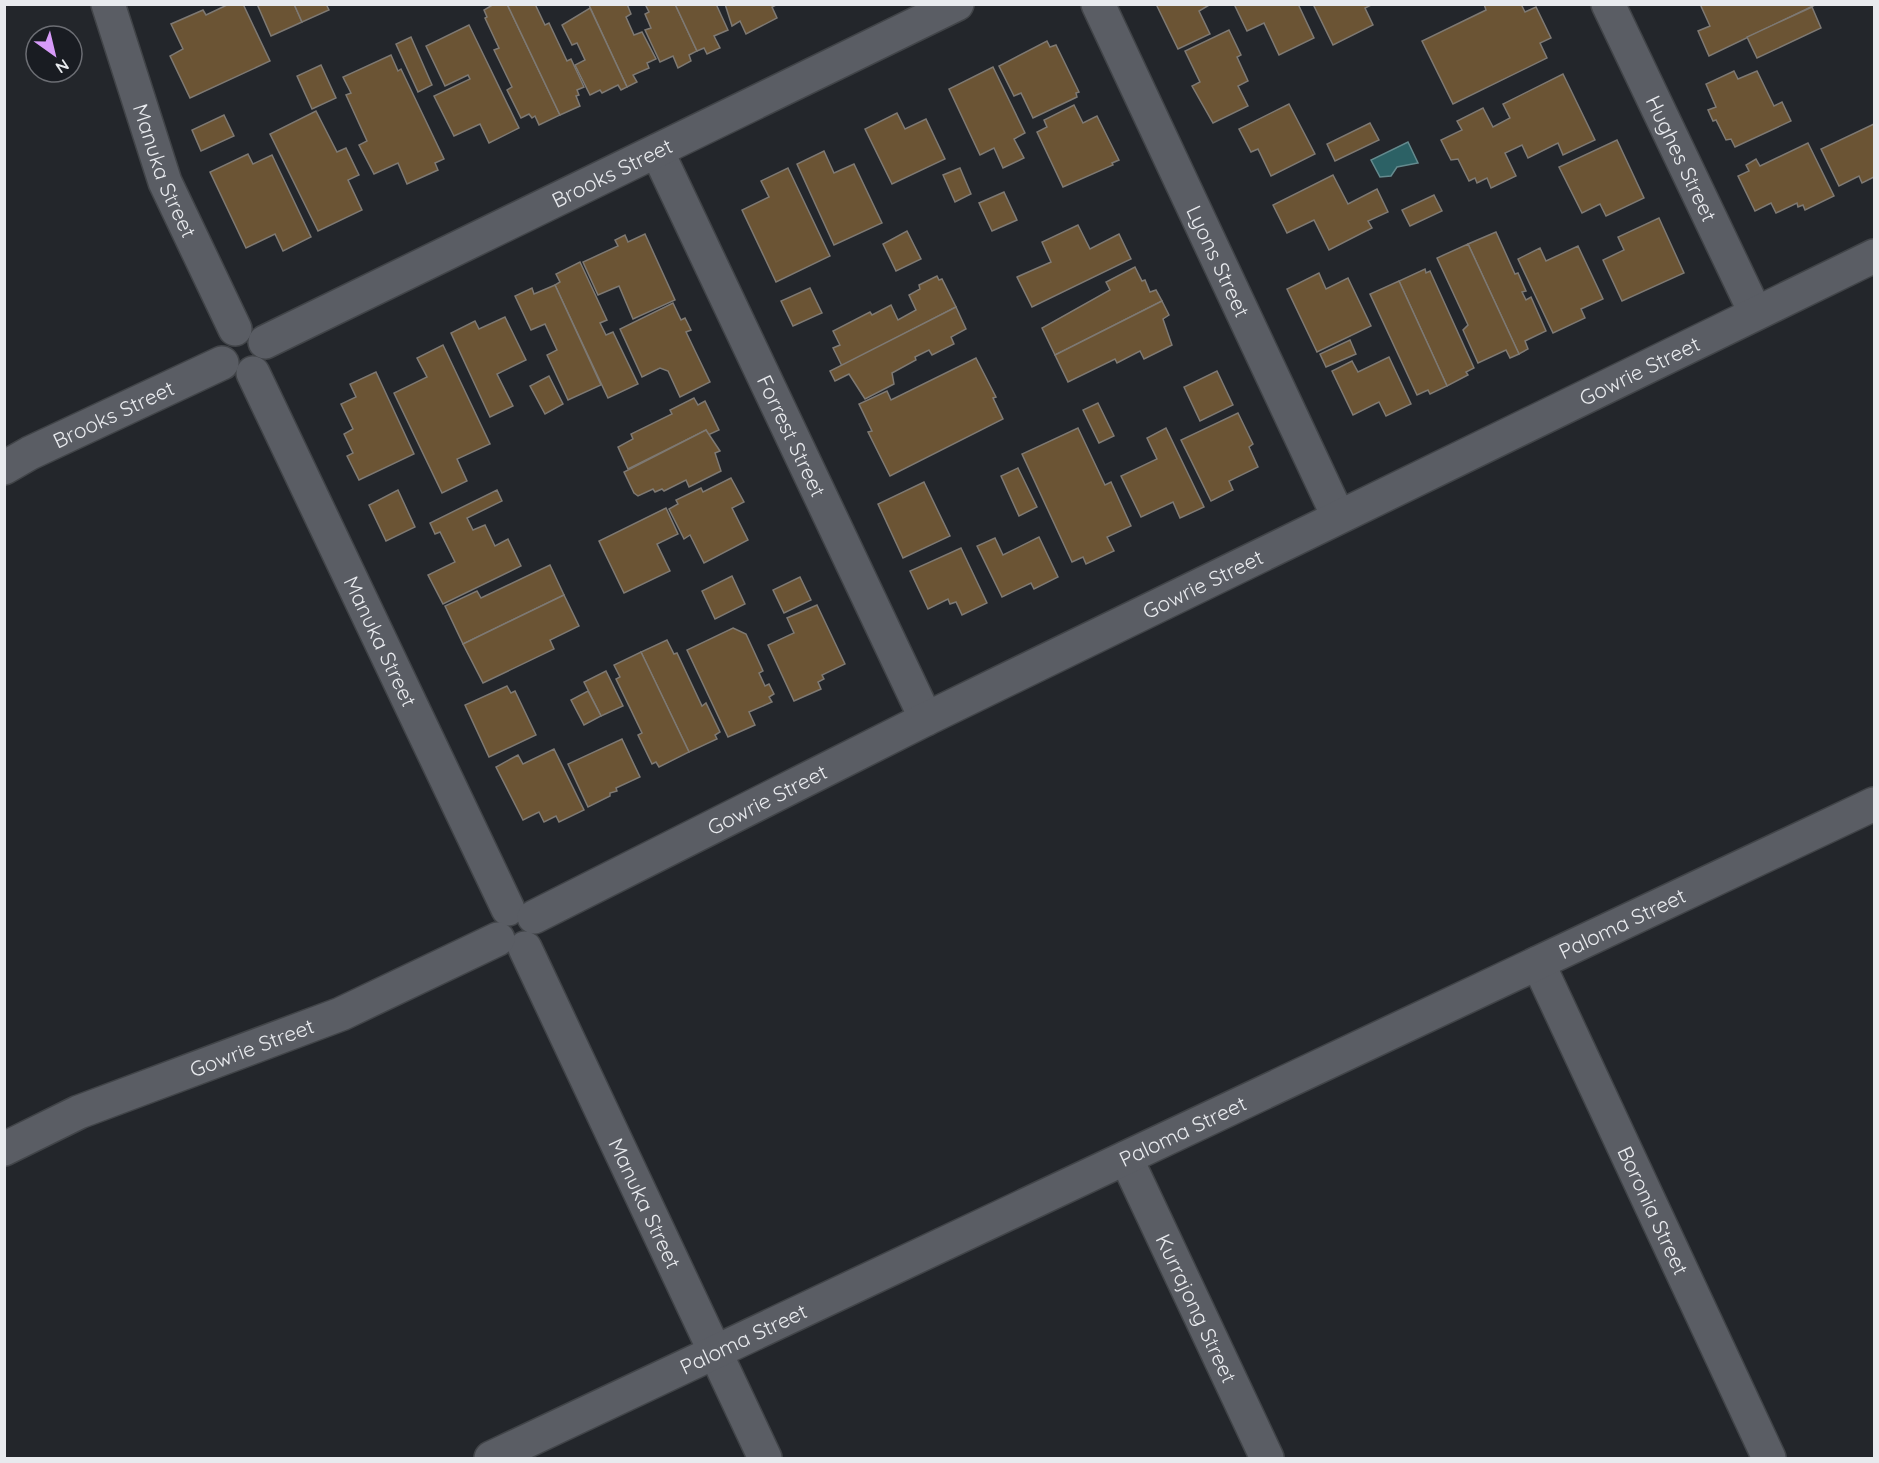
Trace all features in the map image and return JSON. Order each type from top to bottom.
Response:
[{"type":"street","name":"Manuka Street","points":[[108,4],[165,182],[235,329]]},
{"type":"street","name":"Brooks Street","points":[[265,342],[957,4]]},
{"type":"street","name":"Lyons Street","points":[[1098,4],[1338,516]]},
{"type":"street","name":"Hughes Street","points":[[1608,4],[1755,312]]},
{"type":"street","name":"Forrest Street","points":[[657,151],[926,719]]},
{"type":"street","name":"Gowrie Street","points":[[4,1149],[79,1112],[341,1014],[516,928],[926,719],[1875,255]]},
{"type":"street","points":[[242,327],[256,331],[265,342],[267,357],[264,364],[246,376],[232,373],[222,363],[219,347],[228,333],[235,329],[242,327]]},
{"type":"street","name":"Brooks Street","points":[[4,468],[30,453],[222,363]]},
{"type":"street","name":"Manuka Street","points":[[253,373],[765,1458]]},
{"type":"street","name":"Paloma Street","points":[[491,1458],[1875,804]]},
{"type":"street","name":"Boronia Street","points":[[1538,963],[1769,1458]]},
{"type":"street","name":"Kurrajong Street","points":[[1126,1158],[1267,1458]]},
{"type":"water","points":[[1408,142],[1418,163],[1397,167],[1391,176],[1380,177],[1371,160]]},
{"type":"building","points":[[229,4],[243,4],[270,61],[190,98],[170,56],[183,49],[171,24],[203,10],[206,15]]},
{"type":"building","points":[[257,4],[294,4],[302,22],[271,36]]},
{"type":"building","points":[[294,4],[326,4],[329,10],[302,22]]},
{"type":"building","points":[[494,4],[507,4],[560,115],[539,125],[535,116],[532,118],[529,114],[521,118],[507,90],[512,87],[494,50],[499,48],[485,18],[487,17],[484,10]]},
{"type":"building","points":[[507,4],[535,4],[545,25],[549,23],[567,61],[571,59],[584,87],[577,90],[579,95],[576,96],[580,106],[560,115]]},
{"type":"building","points":[[627,4],[631,14],[626,17],[634,35],[642,32],[656,59],[647,63],[649,68],[633,75],[637,82],[627,87],[589,5]]},
{"type":"building","points":[[645,4],[675,4],[697,51],[689,55],[691,61],[678,68],[673,56],[660,62],[645,30],[651,28],[645,14],[649,12]]},
{"type":"building","points":[[675,4],[716,4],[728,30],[714,36],[720,48],[707,54],[704,48],[697,51]]},
{"type":"building","points":[[725,4],[778,4],[772,7],[777,18],[746,34],[740,21],[732,26]]},
{"type":"building","points":[[1156,4],[1211,4],[1199,11],[1210,34],[1178,49]]},
{"type":"building","points":[[1234,4],[1298,4],[1314,38],[1279,55],[1264,23],[1247,31]]},
{"type":"building","points":[[1313,4],[1373,4],[1365,8],[1373,25],[1333,45]]},
{"type":"building","points":[[1484,4],[1521,4],[1525,12],[1536,7],[1551,38],[1540,43],[1547,58],[1453,104],[1422,41],[1486,10]]},
{"type":"building","points":[[1700,4],[1817,4],[1709,56],[1698,31],[1710,26]]},
{"type":"building","points":[[1812,7],[1821,28],[1757,58],[1747,37]]},
{"type":"building","points":[[590,8],[627,87],[621,90],[618,85],[602,93],[600,90],[590,95],[575,65],[585,60],[577,43],[572,45],[562,25]]},
{"type":"building","points":[[469,25],[519,128],[489,143],[480,124],[454,136],[434,96],[470,79],[468,75],[445,86],[426,46]]},
{"type":"building","points":[[1229,30],[1241,55],[1237,57],[1248,81],[1238,86],[1248,106],[1213,123],[1192,86],[1200,82],[1185,51]]},
{"type":"building","points":[[411,37],[432,85],[418,92],[396,44]]},
{"type":"building","points":[[1047,41],[1050,47],[1056,45],[1079,92],[1076,93],[1077,97],[1033,118],[1021,93],[1014,96],[999,66]]},
{"type":"building","points":[[391,55],[398,71],[401,69],[444,159],[435,163],[438,170],[407,184],[398,163],[374,174],[359,145],[367,141],[346,95],[351,93],[343,77]]},
{"type":"building","points":[[321,65],[336,98],[312,109],[297,76]]},
{"type":"building","points":[[993,67],[1025,133],[1014,139],[1024,158],[1003,168],[994,148],[980,155],[949,89]]},
{"type":"building","points":[[1734,71],[1738,79],[1757,71],[1774,106],[1782,102],[1791,121],[1735,147],[1731,139],[1726,140],[1716,120],[1713,121],[1708,110],[1716,107],[1706,84]]},
{"type":"building","points":[[1563,74],[1595,140],[1563,155],[1558,143],[1528,158],[1522,145],[1505,153],[1516,176],[1491,188],[1487,178],[1477,183],[1475,178],[1469,181],[1458,159],[1451,160],[1441,140],[1462,130],[1457,121],[1483,108],[1493,127],[1510,118],[1503,104]]},
{"type":"building","points":[[1289,104],[1315,154],[1271,176],[1258,149],[1251,152],[1239,129]]},
{"type":"building","points":[[1074,105],[1083,123],[1097,116],[1119,160],[1112,163],[1113,165],[1063,187],[1037,132],[1047,127],[1044,120]]},
{"type":"building","points":[[316,111],[337,152],[346,148],[359,175],[348,180],[362,210],[318,231],[270,134]]},
{"type":"building","points":[[897,113],[905,129],[926,119],[945,159],[892,184],[865,129]]},
{"type":"building","points":[[224,115],[234,136],[201,151],[192,130]]},
{"type":"building","points":[[1370,123],[1379,140],[1335,161],[1327,144]]},
{"type":"building","points":[[1874,124],[1874,177],[1862,183],[1859,176],[1839,186],[1821,149]]},
{"type":"building","points":[[1617,140],[1644,198],[1606,216],[1600,204],[1582,213],[1559,167]]},
{"type":"building","points":[[1808,143],[1834,196],[1805,210],[1803,205],[1798,207],[1797,203],[1776,213],[1771,203],[1755,211],[1738,176],[1749,171],[1746,165],[1756,159],[1760,166]]},
{"type":"building","points":[[824,151],[834,173],[854,164],[882,223],[834,245],[797,164]]},
{"type":"building","points":[[248,154],[253,164],[272,155],[311,237],[283,251],[275,234],[246,248],[210,172]]},
{"type":"building","points":[[788,168],[830,256],[776,282],[742,210],[769,197],[761,181]]},
{"type":"building","points":[[960,168],[971,194],[955,202],[943,175]]},
{"type":"building","points":[[1333,175],[1348,204],[1377,189],[1388,212],[1368,221],[1372,228],[1329,250],[1314,220],[1287,233],[1273,205]]},
{"type":"building","points":[[1004,192],[1017,220],[992,231],[979,203]]},
{"type":"building","points":[[1434,195],[1442,211],[1410,226],[1402,210]]},
{"type":"building","points":[[1659,218],[1684,273],[1622,301],[1603,260],[1624,250],[1618,237]]},
{"type":"building","points":[[1078,225],[1090,249],[1119,234],[1131,259],[1032,307],[1017,277],[1051,262],[1042,242]]},
{"type":"building","points":[[907,231],[921,259],[896,271],[883,244]]},
{"type":"building","points":[[1496,232],[1515,274],[1518,273],[1526,291],[1522,292],[1526,300],[1531,297],[1546,331],[1525,341],[1528,349],[1519,354],[1468,244]]},
{"type":"building","points":[[645,234],[675,300],[633,319],[619,286],[598,295],[583,262],[618,246],[615,240],[625,235],[628,242]]},
{"type":"building","points":[[1468,244],[1519,354],[1510,358],[1506,350],[1478,363],[1463,330],[1468,325],[1437,258]]},
{"type":"building","points":[[1578,246],[1603,299],[1581,309],[1585,318],[1553,333],[1518,259],[1540,248],[1546,261]]},
{"type":"building","points":[[580,262],[607,320],[600,323],[606,335],[613,332],[638,384],[608,398],[555,285],[560,282],[556,274]]},
{"type":"building","points":[[1135,267],[1142,281],[1145,280],[1150,292],[1156,290],[1162,301],[1055,355],[1042,328],[1110,290],[1106,282]]},
{"type":"building","points":[[1425,269],[1426,273],[1430,271],[1474,368],[1466,372],[1468,375],[1447,386],[1399,281]]},
{"type":"building","points":[[1319,273],[1326,289],[1348,278],[1371,326],[1317,352],[1287,289]]},
{"type":"building","points":[[937,276],[939,280],[942,279],[956,307],[842,366],[833,348],[840,345],[833,331],[870,312],[872,315],[891,305],[898,320],[916,310],[909,295],[920,289],[919,285]]},
{"type":"building","points":[[1399,281],[1447,386],[1430,394],[1428,390],[1417,395],[1370,294]]},
{"type":"building","points":[[555,285],[601,385],[568,400],[547,355],[557,350],[545,324],[531,330],[515,296],[532,288],[534,294]]},
{"type":"building","points":[[810,288],[822,313],[793,326],[781,301]]},
{"type":"building","points":[[1162,301],[1169,315],[1163,319],[1172,345],[1144,359],[1140,351],[1117,363],[1115,359],[1068,382],[1055,355]]},
{"type":"building","points":[[673,303],[681,320],[685,318],[691,330],[686,332],[710,382],[680,397],[668,371],[660,368],[642,377],[620,329]]},
{"type":"building","points":[[956,307],[966,329],[951,337],[954,344],[932,355],[929,350],[915,357],[916,360],[892,373],[894,384],[865,399],[849,374],[835,381],[830,371]]},
{"type":"building","points":[[505,317],[526,360],[497,374],[513,406],[490,417],[451,333],[475,321],[479,329]]},
{"type":"building","points":[[1350,340],[1356,354],[1326,367],[1320,354]]},
{"type":"building","points":[[443,345],[490,444],[457,459],[467,481],[442,493],[394,393],[427,377],[417,358]]},
{"type":"building","points":[[1389,357],[1411,404],[1386,416],[1379,402],[1353,415],[1332,371],[1352,361],[1358,372]]},
{"type":"building","points":[[976,358],[996,397],[993,398],[1003,419],[890,476],[868,432],[872,431],[859,404],[887,391],[891,400]]},
{"type":"building","points":[[1217,371],[1233,405],[1200,421],[1184,387]]},
{"type":"building","points":[[376,372],[414,454],[359,480],[347,456],[353,453],[344,434],[353,429],[341,404],[356,397],[350,384]]},
{"type":"building","points":[[549,376],[563,404],[545,414],[530,386]]},
{"type":"building","points":[[694,398],[698,405],[705,401],[719,430],[708,435],[706,430],[628,469],[618,447],[633,439],[631,434],[672,414],[670,410]]},
{"type":"building","points":[[1098,403],[1114,436],[1099,443],[1083,410]]},
{"type":"building","points":[[1238,413],[1253,444],[1249,447],[1258,467],[1229,481],[1233,490],[1211,501],[1181,440]]},
{"type":"building","points":[[1078,428],[1105,485],[1111,482],[1131,526],[1107,537],[1114,551],[1086,564],[1083,557],[1072,562],[1022,454]]},
{"type":"building","points":[[1166,428],[1204,507],[1180,518],[1173,502],[1141,517],[1121,476],[1157,459],[1147,438]]},
{"type":"building","points":[[706,430],[720,451],[715,453],[721,471],[689,487],[686,480],[664,491],[662,489],[655,492],[653,489],[638,496],[634,493],[624,472]]},
{"type":"building","points":[[1018,468],[1037,507],[1019,516],[1001,476]]},
{"type":"building","points":[[731,478],[744,502],[732,508],[748,540],[704,563],[690,535],[684,539],[669,509],[678,504],[676,500],[701,488],[703,492]]},
{"type":"building","points":[[924,482],[950,536],[903,558],[878,504]]},
{"type":"building","points":[[398,490],[415,527],[386,541],[369,505]]},
{"type":"building","points":[[497,490],[502,501],[467,518],[473,530],[485,525],[495,546],[508,539],[521,566],[443,604],[428,575],[455,562],[440,532],[435,534],[430,523]]},
{"type":"building","points":[[666,508],[678,534],[657,544],[670,571],[624,593],[599,541]]},
{"type":"building","points":[[1039,537],[1058,577],[1034,589],[1031,583],[1002,597],[977,546],[995,538],[1003,555]]},
{"type":"building","points":[[961,548],[987,603],[962,615],[956,602],[950,604],[948,599],[928,609],[910,571]]},
{"type":"building","points":[[550,565],[564,595],[463,644],[445,606],[477,591],[481,598]]},
{"type":"building","points":[[732,576],[745,604],[715,619],[702,591]]},
{"type":"building","points":[[800,577],[811,600],[784,613],[773,590]]},
{"type":"building","points":[[564,595],[579,626],[550,640],[554,649],[483,683],[463,644]]},
{"type":"building","points":[[817,605],[845,664],[822,675],[824,679],[818,682],[821,689],[794,701],[768,645],[794,633],[787,618]]},
{"type":"building","points":[[733,628],[746,634],[763,671],[759,673],[765,686],[769,684],[774,694],[769,697],[772,702],[749,712],[755,725],[728,737],[687,650]]},
{"type":"building","points":[[667,640],[674,654],[677,653],[702,706],[706,703],[720,732],[715,735],[717,739],[689,752],[641,652]]},
{"type":"building","points":[[641,652],[689,752],[659,767],[656,762],[652,764],[638,735],[642,733],[616,679],[620,677],[614,665]]},
{"type":"building","points":[[606,671],[623,706],[601,716],[584,682]]},
{"type":"building","points":[[507,686],[511,693],[515,691],[536,735],[489,757],[465,705]]},
{"type":"building","points":[[588,691],[601,716],[584,725],[571,700]]},
{"type":"building","points":[[622,739],[640,777],[616,788],[617,791],[610,793],[610,796],[588,807],[568,764]]},
{"type":"building","points":[[554,749],[584,810],[559,822],[556,816],[544,822],[539,812],[523,820],[496,767],[518,755],[523,764]]}]
